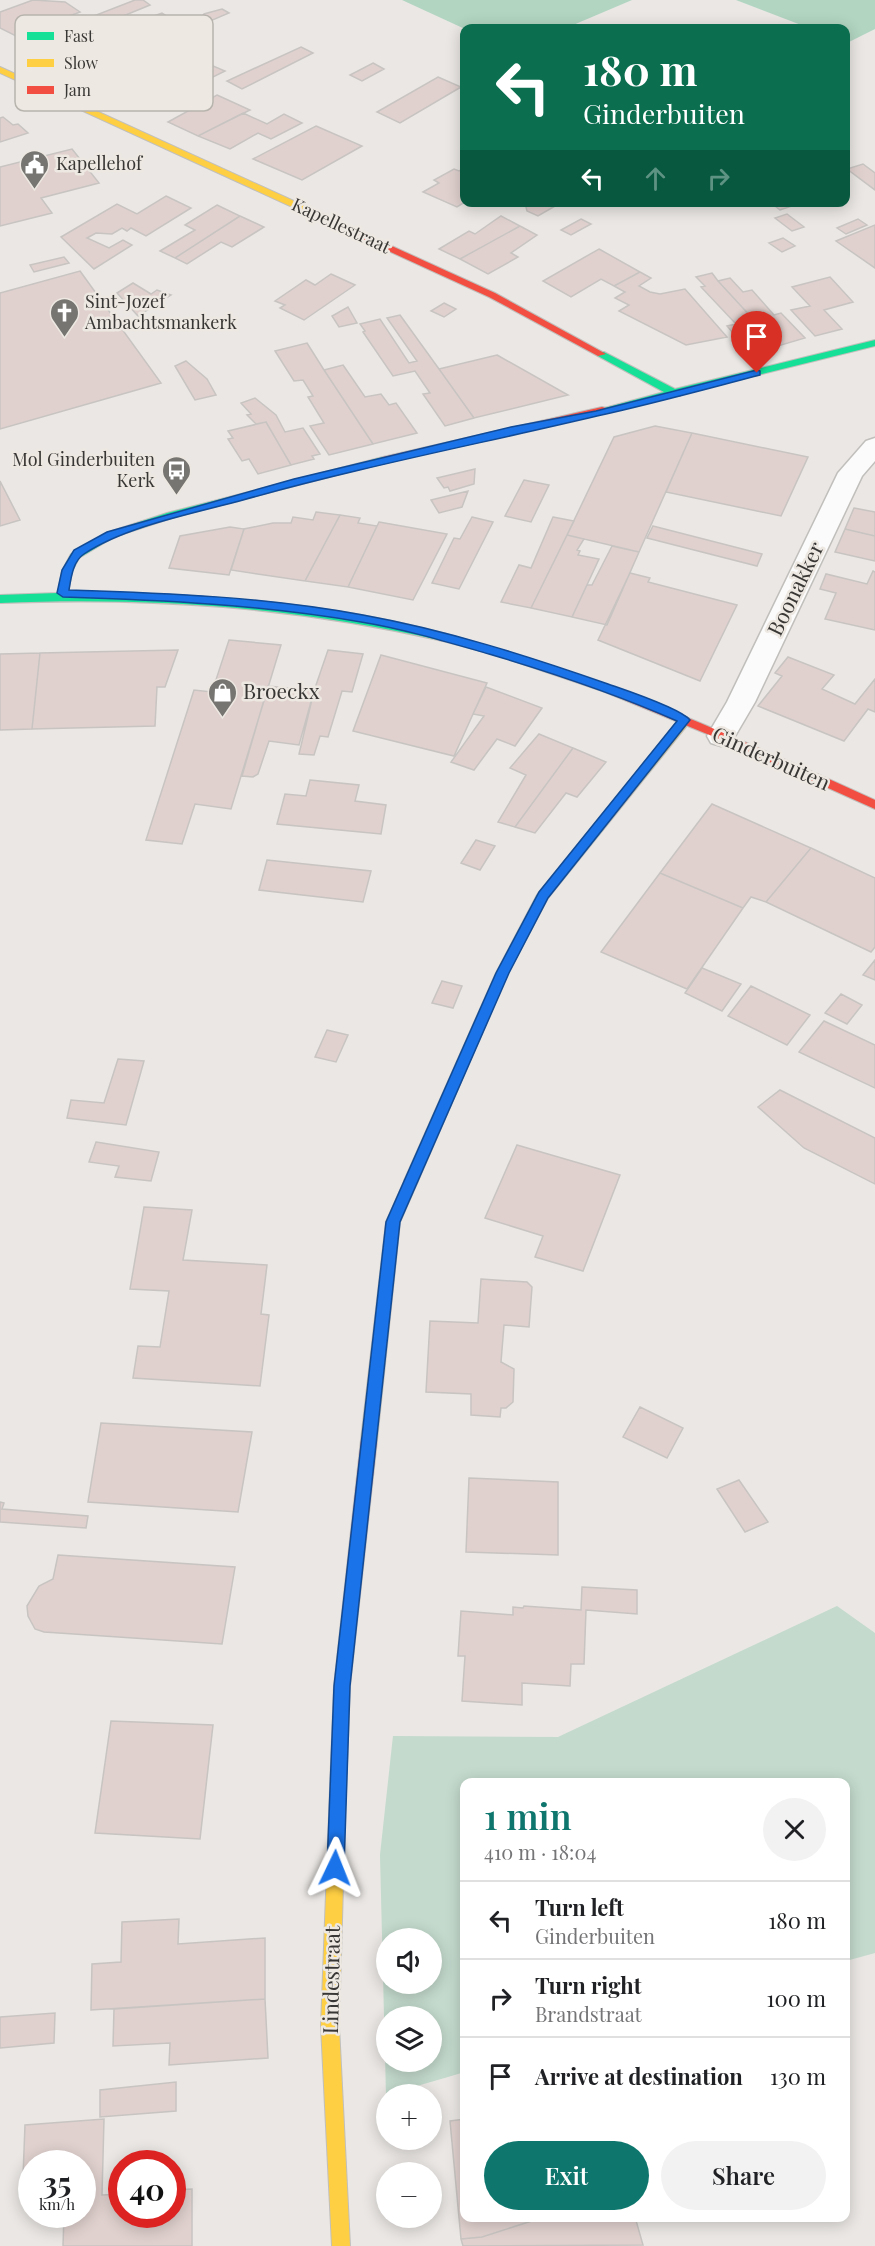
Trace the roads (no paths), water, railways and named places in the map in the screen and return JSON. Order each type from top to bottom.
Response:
[{"type":"street","name":"Kapellestraat","points":[[88,111],[492,295],[676,394]]},
{"type":"street","points":[[63,593],[67,570],[78,553],[111,534],[294,482],[676,394],[873,345]]},
{"type":"street","name":"Boonakker","points":[[721,736],[741,702],[851,473],[875,446]]},
{"type":"street","name":"Ginderbuiten","points":[[0,599],[63,593],[148,596],[276,606],[363,618],[524,659],[632,697],[875,805]]},
{"type":"street","name":"Lindestraat","points":[[341,2246],[330,2026],[342,1686],[393,1222],[502,973],[543,895],[684,720]]},
{"type":"place","name":"Kapellehof","points":[[35,190]]},
{"type":"place","name":"Sint-Jozef Ambachtsmankerk","points":[[64,338]]},
{"type":"place","name":"Mol Ginderbuiten Kerk","points":[[176,496]]},
{"type":"place","name":"Broeckx","points":[[222,718]]}]
